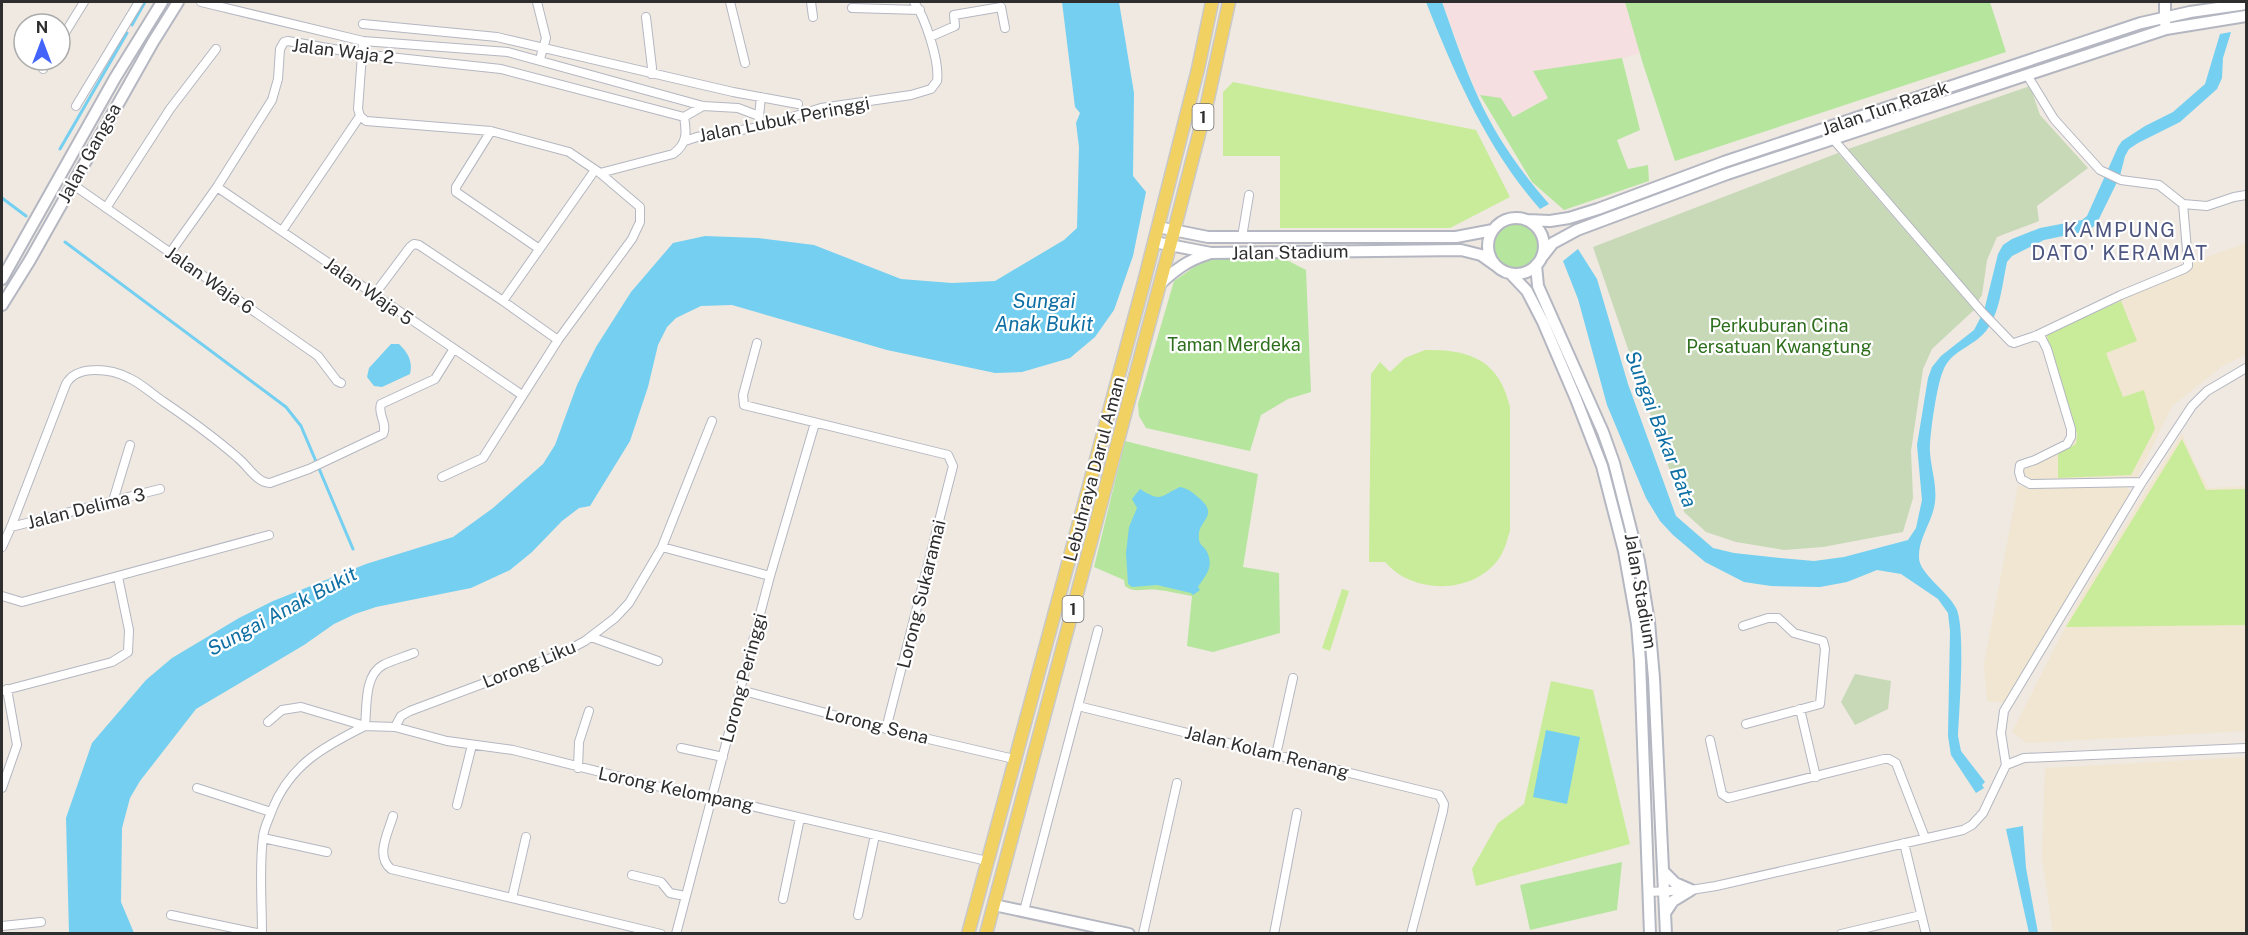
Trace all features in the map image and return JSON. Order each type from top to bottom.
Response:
[{"type":"main road","name":"Jalan Gangsa","points":[[2,279],[115,78],[162,2]]},
{"type":"main road","name":"Jalan Gangsa","points":[[2,305],[178,2]]},
{"type":"main road","name":"Lebuhraya Darul Aman","points":[[968,933],[1088,496],[1198,69],[1212,2]]},
{"type":"main road","name":"Lebuhraya Darul Aman","points":[[986,933],[1171,245],[1229,2]]},
{"type":"main road","points":[[2165,2],[2166,29]]},
{"type":"main road","name":"Jalan Tun Razak","points":[[1527,220],[1559,220],[1598,209],[1724,162],[2141,23],[2247,4]]},
{"type":"main road","name":"Jalan Tun Razak","points":[[1539,261],[1553,243],[1601,219],[1833,139],[2166,29],[2247,16]]},
{"type":"main road","points":[[1507,219],[1527,220],[1540,231],[1543,240],[1539,261],[1529,271],[1511,274],[1495,265],[1488,248],[1492,230],[1507,219]]},
{"type":"main road","name":"Jalan Stadium","points":[[1158,227],[1208,237],[1456,237],[1492,230]]},
{"type":"main road","name":"Jalan Stadium","points":[[1154,242],[1211,253],[1461,250],[1481,255],[1495,265]]},
{"type":"main road","points":[[1160,284],[1192,259],[1211,253]]},
{"type":"main road","name":"Jalan Stadium","points":[[1539,261],[1538,286],[1603,432],[1614,463],[1637,552],[1652,653],[1666,933]]},
{"type":"main road","name":"Jalan Stadium","points":[[1511,274],[1527,291],[1576,399],[1602,466],[1624,551],[1637,624],[1640,661],[1650,933]]},
{"type":"main road","points":[[1663,872],[1675,883],[1692,890]]},
{"type":"main road","points":[[1665,913],[1672,901],[1692,890]]},
{"type":"main road","points":[[994,905],[1129,933]]},
{"type":"street","points":[[72,22],[84,2]]},
{"type":"street","points":[[76,106],[139,2]]},
{"type":"street","points":[[201,2],[234,5],[363,41],[508,52],[704,106],[738,108],[759,116]]},
{"type":"street","points":[[537,2],[546,38],[540,59]]},
{"type":"street","points":[[730,2],[745,63]]},
{"type":"street","points":[[811,2],[813,17]]},
{"type":"street","name":"Jalan Lubuk Peringgi","points":[[598,172],[673,154],[681,148],[685,141],[697,136],[760,127],[821,108],[911,95],[931,89],[938,77],[930,37],[920,10],[914,2]]},
{"type":"street","points":[[930,37],[955,27],[954,15],[1001,7],[1005,28]]},
{"type":"street","points":[[852,8],[920,10]]},
{"type":"street","points":[[646,17],[651,74]]},
{"type":"street","points":[[363,24],[497,38],[651,74],[798,104]]},
{"type":"street","points":[[446,47],[448,32]]},
{"type":"street","points":[[363,41],[358,110],[360,116],[366,121],[491,131],[569,152],[638,204],[640,222],[632,239],[558,340],[483,458],[442,477]]},
{"type":"street","name":"Jalan Waja 2","points":[[170,253],[217,187],[272,100],[278,79],[280,49],[284,42],[361,54],[501,69],[684,117]]},
{"type":"street","points":[[106,208],[170,110],[216,49]]},
{"type":"street","points":[[2027,75],[2054,119],[2105,173],[2121,180],[2159,185],[2183,204],[2207,206],[2247,195]]},
{"type":"street","points":[[760,127],[761,97]]},
{"type":"street","points":[[685,141],[684,117],[704,106]]},
{"type":"street","points":[[282,231],[360,116]]},
{"type":"street","points":[[491,131],[456,187],[456,192],[538,248]]},
{"type":"street","points":[[1833,139],[1995,327],[2014,343],[2035,336],[2188,266],[2183,204]]},
{"type":"street","points":[[503,301],[538,248],[598,172]]},
{"type":"street","name":"Jalan Waja 6","points":[[72,184],[318,356],[341,383]]},
{"type":"street","name":"Jalan Waja 5","points":[[217,187],[522,396]]},
{"type":"street","points":[[1242,237],[1249,195]]},
{"type":"street","points":[[374,295],[410,247],[414,244],[419,245],[558,340]]},
{"type":"street","points":[[2035,336],[2042,339],[2047,349],[2071,429],[2071,437],[2067,444],[2036,460],[2020,465],[2021,479],[2030,484],[2142,482]]},
{"type":"street","points":[[756,344],[743,395],[744,405],[815,423]]},
{"type":"street","points":[[2,547],[66,384],[70,376],[78,372],[112,372],[130,378],[239,458],[265,483],[274,482],[309,468],[382,434],[385,426],[380,411],[381,404],[435,379],[453,350]]},
{"type":"street","points":[[1648,892],[1692,890],[1963,830],[1972,825],[1983,813],[2006,765],[2001,721],[2004,711],[2142,482],[2192,406],[2207,391],[2247,368]]},
{"type":"street","name":"Lorong Liku","points":[[395,727],[401,716],[410,711],[560,655],[615,618],[629,603],[662,547],[712,420]]},
{"type":"street","name":"Lorong Sukaramai","points":[[815,423],[948,456],[953,466],[886,729]]},
{"type":"street","name":"Lorong Peringgi","points":[[676,933],[770,576],[815,423]]},
{"type":"street","points":[[112,501],[130,444]]},
{"type":"street","name":"Jalan Delima 3","points":[[11,527],[160,489]]},
{"type":"street","points":[[2,596],[22,602],[268,535]]},
{"type":"street","points":[[662,547],[770,576]]},
{"type":"street","points":[[2,788],[17,745],[4,690],[112,662],[128,652],[129,630],[118,577]]},
{"type":"street","points":[[1743,626],[1768,618],[1778,618],[1794,633],[1823,641],[1825,649],[1820,704],[1746,724]]},
{"type":"street","points":[[1024,911],[1098,630]]},
{"type":"street","points":[[591,636],[658,661]]},
{"type":"street","points":[[365,726],[369,685],[376,671],[382,666],[414,653]]},
{"type":"street","points":[[1276,754],[1293,678]]},
{"type":"street","name":"Lorong Sena","points":[[740,690],[886,729],[1014,759]]},
{"type":"street","name":"Jalan Kolam Renang","points":[[1078,706],[1434,793],[1442,799],[1443,811],[1412,933]]},
{"type":"street","points":[[268,722],[282,710],[301,707],[365,726]]},
{"type":"street","points":[[1800,709],[1816,777]]},
{"type":"street","points":[[578,768],[579,742],[589,711]]},
{"type":"street","points":[[171,915],[262,933],[263,838],[271,813],[287,781],[303,764],[335,741],[365,726]]},
{"type":"street","name":"Lorong Kelompang","points":[[365,726],[395,727],[447,741],[513,750],[712,800],[734,802],[987,861]]},
{"type":"street","points":[[1710,740],[1722,794],[1728,798],[1884,759],[1893,761],[1896,763],[1925,838]]},
{"type":"street","points":[[457,805],[472,745]]},
{"type":"street","points":[[681,748],[723,756]]},
{"type":"street","points":[[2006,765],[2024,758],[2247,748]]},
{"type":"street","points":[[2003,750],[2024,758]]},
{"type":"street","points":[[1143,933],[1177,783]]},
{"type":"street","points":[[197,789],[271,813]]},
{"type":"street","points":[[1275,933],[1297,813]]},
{"type":"street","points":[[393,816],[382,859],[391,869],[661,933]]},
{"type":"street","points":[[783,899],[800,818]]},
{"type":"street","points":[[858,915],[875,835]]},
{"type":"street","points":[[512,898],[525,837]]},
{"type":"street","points":[[263,838],[327,852]]},
{"type":"street","points":[[1904,843],[1926,933]]},
{"type":"street","points":[[632,875],[661,882],[670,893],[685,897]]},
{"type":"street","points":[[1841,933],[1921,915]]},
{"type":"street","points":[[2,926],[41,922]]},
{"type":"shaded area","points":[[1442,2],[1625,2],[1640,53],[1622,58],[1534,71],[1548,98],[1512,117],[1480,95],[1478,97]]},
{"type":"shaded area","points":[[2246,243],[2246,355],[2224,365],[2172,406],[2137,478],[2030,481],[2021,473],[2022,467],[2073,443],[2074,433],[2042,332],[2168,279],[2190,263]]},
{"type":"shaded area","points":[[2182,433],[2195,464],[2209,488],[2246,486],[2246,731],[2027,743],[2012,732],[2081,596]]},
{"type":"shaded area","points":[[2124,483],[2132,495],[2006,703],[1987,701],[1984,664],[2018,486]]},
{"type":"shaded area","points":[[2246,757],[2246,933],[2053,933],[2042,858],[2045,768]]},
{"type":"green space","points":[[1625,2],[1990,2],[2006,52],[1675,161]]},
{"type":"green space","points":[[1622,58],[1640,130],[1617,140],[1628,169],[1648,165],[1649,181],[1564,210],[1532,182],[1480,95],[1501,98],[1513,117],[1548,98],[1533,71]]},
{"type":"green space","points":[[1233,82],[1476,130],[1510,197],[1450,228],[1280,228],[1280,156],[1223,156],[1223,92]]},
{"type":"green space","points":[[2030,86],[2040,115],[2088,168],[2037,206],[2039,221],[1997,237],[1987,260],[1982,295],[1978,301],[1848,149]]},
{"type":"green space","name":"Perkuburan Cina Persatuan Kwangtung","points":[[1838,153],[1974,310],[1932,349],[1923,369],[1911,451],[1913,498],[1903,532],[1823,547],[1784,550],[1736,542],[1706,532],[1684,512],[1593,247]]},
{"type":"green space","points":[[1516,222],[1533,229],[1540,246],[1533,263],[1516,270],[1499,263],[1492,246],[1499,229]]},
{"type":"green space","name":"Taman Merdeka","points":[[1277,255],[1306,270],[1311,392],[1288,399],[1261,415],[1250,451],[1146,428],[1139,416],[1138,404],[1174,281],[1206,259]]},
{"type":"green space","points":[[2121,301],[2137,341],[2106,353],[2123,397],[2144,390],[2155,429],[2131,475],[2058,478],[2058,453],[2076,444],[2077,434],[2046,333]]},
{"type":"green space","points":[[1425,350],[1456,352],[1480,360],[1498,378],[1510,407],[1510,531],[1505,548],[1489,569],[1475,578],[1460,584],[1444,586],[1427,585],[1411,580],[1397,573],[1385,562],[1369,562],[1371,374],[1380,362],[1390,372],[1405,358]]},
{"type":"green space","points":[[2182,439],[2206,490],[2246,489],[2246,625],[2066,627]]},
{"type":"green space","points":[[1125,441],[1258,474],[1243,567],[1279,573],[1280,633],[1213,652],[1187,646],[1192,596],[1158,590],[1133,590],[1125,586],[1124,580],[1094,567]]},
{"type":"green space","points":[[1342,589],[1349,591],[1330,651],[1322,648]]},
{"type":"green space","points":[[1855,674],[1891,681],[1888,709],[1855,725],[1841,702]]},
{"type":"green space","points":[[1551,681],[1593,690],[1630,844],[1476,886],[1472,869],[1498,823],[1524,804]]},
{"type":"green space","points":[[1622,862],[1617,910],[1530,930],[1520,885]]},
{"type":"water","name":"Sungai Anak Bukit","points":[[1062,2],[1119,2],[1134,93],[1133,176],[1146,192],[1133,256],[1114,310],[1095,337],[1070,358],[1022,372],[995,373],[887,350],[732,305],[701,306],[676,318],[667,327],[658,345],[648,387],[630,441],[590,506],[579,508],[562,521],[532,552],[510,570],[471,588],[376,607],[355,614],[334,624],[304,645],[196,709],[140,781],[130,798],[122,828],[121,902],[134,933],[69,933],[66,818],[92,743],[146,680],[172,658],[239,618],[273,601],[366,564],[453,537],[493,508],[543,464],[555,445],[577,385],[596,347],[631,292],[673,243],[705,236],[758,238],[814,245],[901,279],[952,283],[995,281],[1064,240],[1077,228],[1079,147],[1076,123],[1080,113],[1075,107]]},
{"type":"water","points":[[1426,2],[1442,2],[1468,73],[1492,125],[1509,153],[1549,204],[1540,209],[1521,186],[1488,136],[1461,84]]},
{"type":"water","points":[[2231,32],[2223,58],[2222,78],[2217,89],[2180,122],[2129,149],[2120,176],[2096,225],[2087,231],[2044,240],[2012,256],[2007,262],[2000,298],[1991,324],[1981,336],[1946,364],[1941,378],[1930,445],[1935,502],[1921,543],[1919,558],[1924,570],[1956,608],[1959,618],[1961,650],[1958,736],[1961,751],[1985,782],[1982,785],[1984,788],[1976,793],[1951,755],[1948,736],[1950,631],[1948,613],[1938,599],[1901,574],[1877,570],[1847,582],[1820,587],[1771,586],[1744,582],[1705,562],[1673,535],[1660,521],[1646,498],[1607,405],[1578,299],[1563,261],[1578,249],[1597,279],[1628,384],[1676,516],[1713,548],[1734,553],[1814,561],[1844,557],[1908,540],[1916,528],[1922,500],[1917,445],[1928,378],[1932,367],[1941,356],[1974,330],[1984,311],[1998,254],[2003,245],[2040,228],[2082,220],[2087,216],[2122,141],[2173,112],[2205,84],[2220,34]]},
{"type":"water","points":[[391,344],[399,344],[407,354],[411,365],[410,374],[382,387],[374,386],[367,377],[369,368]]},
{"type":"water","points":[[1180,487],[1194,494],[1208,510],[1199,539],[1209,556],[1210,566],[1198,587],[1200,590],[1193,595],[1157,585],[1132,587],[1128,584],[1126,553],[1129,527],[1137,508],[1132,499],[1140,489],[1153,496],[1161,497]]},
{"type":"water","points":[[1546,730],[1580,737],[1567,804],[1533,797]]},
{"type":"water","points":[[2023,826],[2026,868],[2038,933],[2029,933],[2006,829]]},
{"type":"waterway","points":[[132,25],[145,2]]},
{"type":"waterway","points":[[60,149],[127,33]]},
{"type":"waterway","points":[[2,198],[26,216]]},
{"type":"waterway","points":[[65,242],[286,407],[301,426],[353,549]]},
{"type":"district","name":"KAMPUNG DATO' KERAMAT","points":[[2120,242]]},
{"type":"water label","name":"Sungai Bakar Bata","points":[[1661,429]]}]
